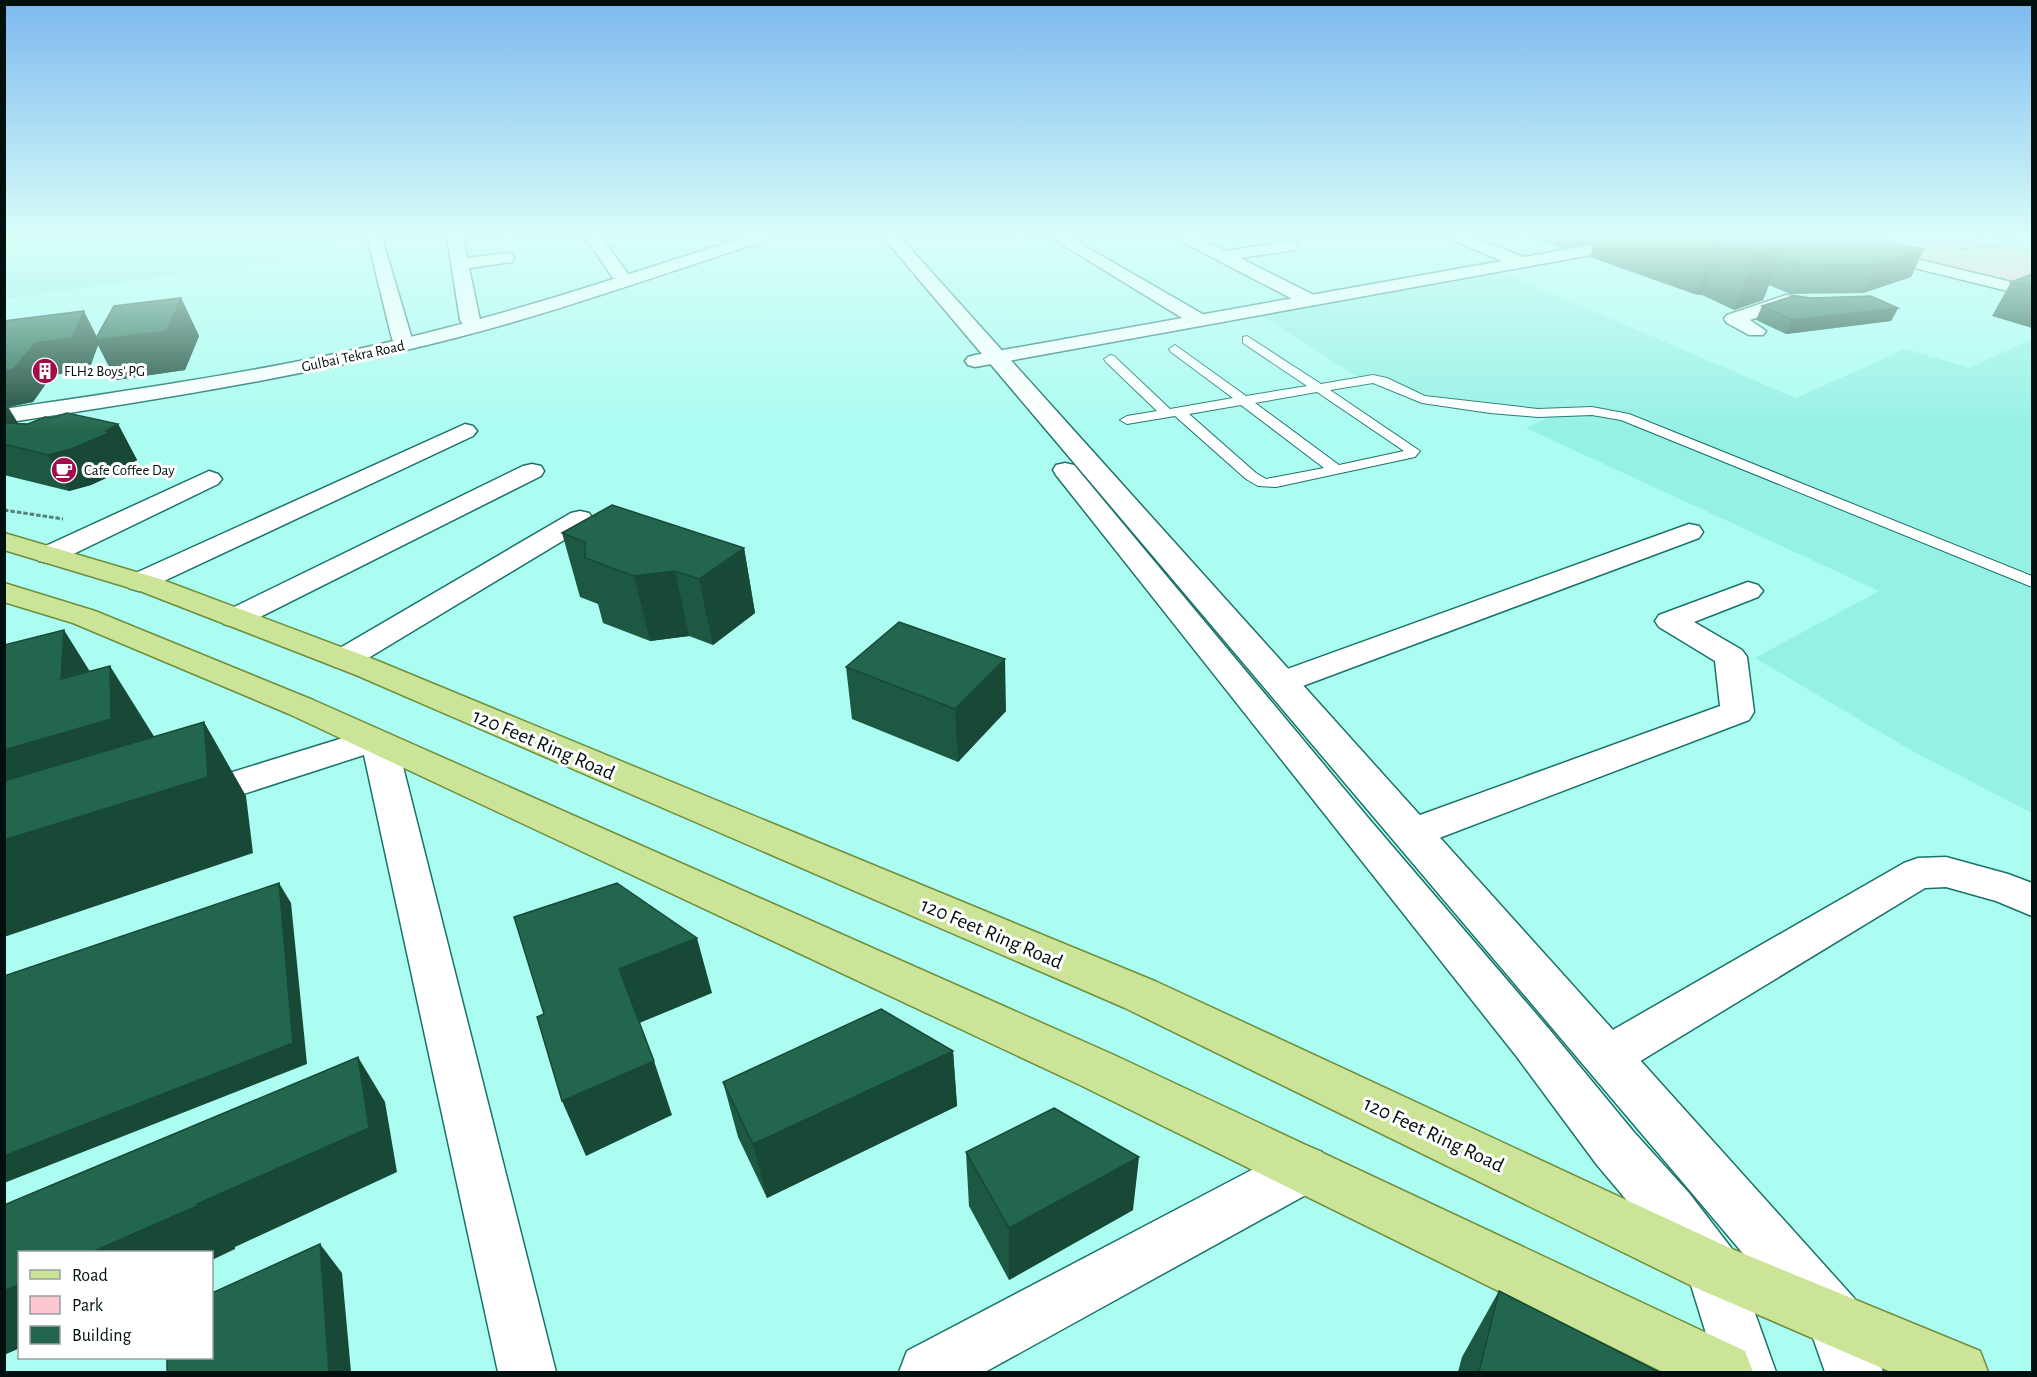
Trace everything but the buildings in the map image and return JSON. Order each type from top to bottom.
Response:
[{"type":"main road","name":"120 Feet Ring Road","points":[[4,542],[139,582],[344,659],[1142,995],[1713,1268],[1959,1372]]},
{"type":"main road","points":[[4,592],[84,617],[301,707],[376,741],[1098,1070],[1724,1372]]},
{"type":"street","points":[[392,301],[402,339]]},
{"type":"street","points":[[467,301],[470,320]]},
{"type":"street","name":"Gulbai Tekra Road","points":[[4,409],[244,371],[402,339],[531,301]]},
{"type":"street","name":"Gulbai Tekra Road","points":[[4,416],[245,378],[398,346],[479,325],[555,301]]},
{"type":"street","points":[[933,301],[1280,683],[1834,1318],[1854,1372]]},
{"type":"street","points":[[941,301],[1356,830],[1533,1043],[1713,1268],[1747,1372]]},
{"type":"street","points":[[1167,301],[1199,320]]},
{"type":"street","points":[[986,359],[1303,301]]},
{"type":"street","points":[[1756,331],[1734,319],[1785,301]]},
{"type":"street","points":[[1791,301],[1827,303]]},
{"type":"street","points":[[139,582],[465,431]]},
{"type":"street","points":[[235,618],[532,471]]},
{"type":"street","points":[[49,555],[209,479]]},
{"type":"street","points":[[344,659],[580,519]]},
{"type":"street","points":[[1280,683],[1689,532]]},
{"type":"street","points":[[1412,833],[1737,712],[1731,657],[1670,621],[1748,591]]},
{"type":"street","points":[[160,808],[376,741],[526,1372]]},
{"type":"street","points":[[1607,1057],[1918,873],[1946,872],[2008,889],[2032,900]]},
{"type":"street","points":[[928,1372],[1304,1169]]},
{"type":"lane","points":[[1110,359],[1251,476],[1263,483],[1276,483],[1410,454],[1413,451],[1247,340]]},
{"type":"lane","points":[[1175,349],[1336,470]]},
{"type":"lane","points":[[1127,420],[1373,379],[1383,381],[1422,399],[1509,411],[1538,413],[1592,411],[1624,417],[2032,582]]},
{"type":"path","points":[[4,510],[66,519]]},
{"type":"shaded area","points":[[1337,301],[1570,301],[1796,398],[1905,349],[1970,368],[2032,339],[2032,574],[1626,413],[1587,406],[1534,409],[1480,403],[1427,395],[1385,378],[1358,377],[1260,315]]},
{"type":"shaded area","points":[[1592,414],[1622,419],[2032,586],[2032,813],[1914,752],[1755,658],[1879,591],[1526,428],[1551,416]]},
{"type":"place","name":"FLH2 Boys' PG","points":[[45,371]]},
{"type":"place","name":"Cafe Coffee Day","points":[[64,470]]}]
